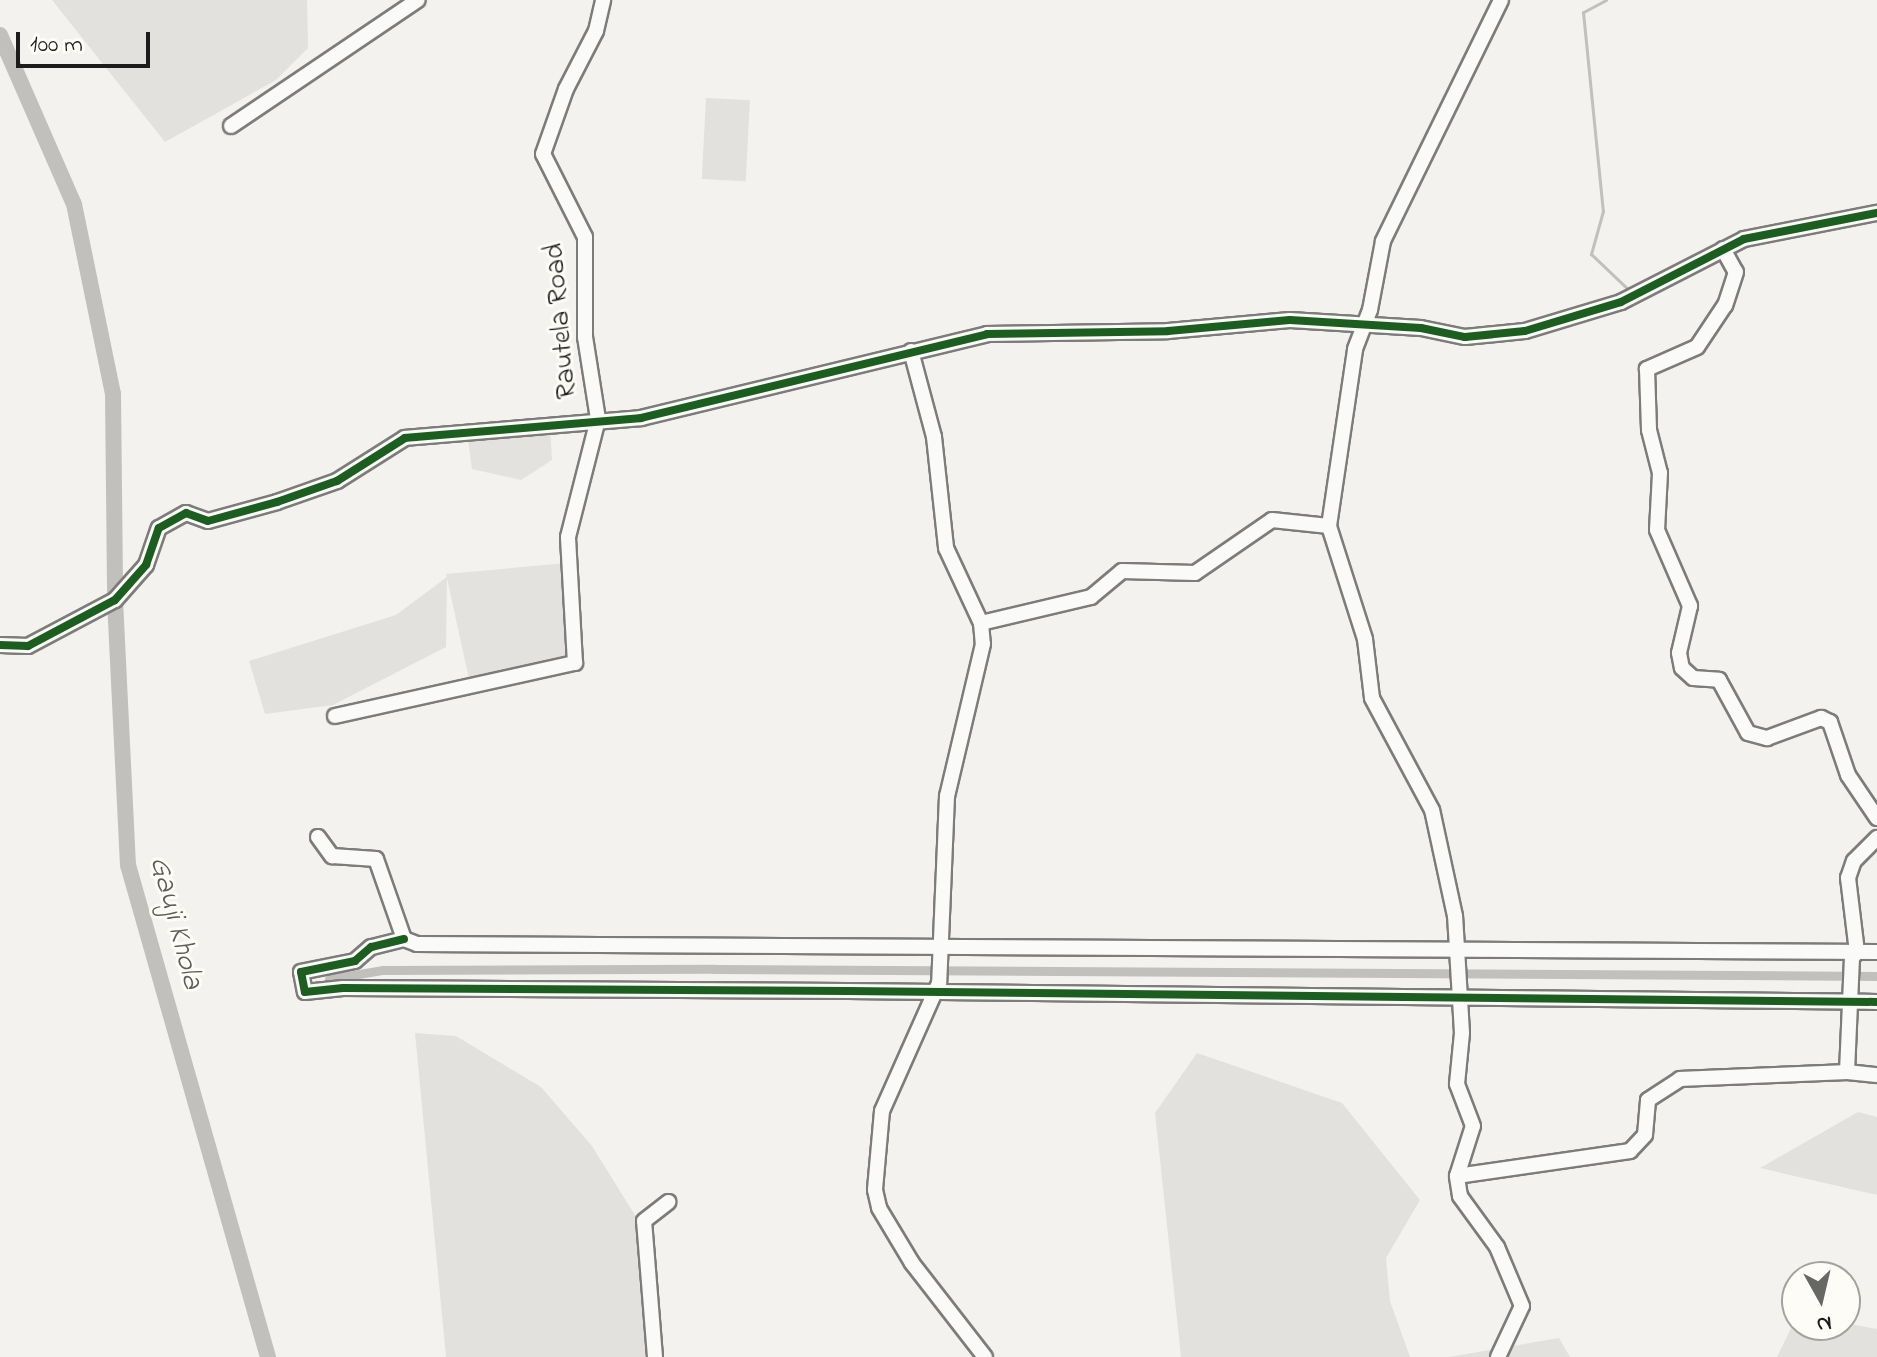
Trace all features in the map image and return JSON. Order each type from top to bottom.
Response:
[{"type":"street","points":[[231,126],[418,0]]},
{"type":"street","name":"Rautela Road","points":[[598,419],[585,337],[585,237],[543,154],[566,89],[596,31],[603,0]]},
{"type":"street","points":[[1498,1357],[1522,1306],[1519,1290],[1497,1247],[1460,1196],[1457,1176],[1473,1126],[1457,1084],[1462,1033],[1457,992],[1455,916],[1432,810],[1372,698],[1365,639],[1329,526],[1355,349],[1383,241],[1501,0]]},
{"type":"street","points":[[0,645],[28,646],[115,600],[146,565],[159,528],[186,513],[208,521],[277,502],[337,481],[405,438],[598,419],[641,418],[697,407],[987,334],[1168,331],[1290,320],[1363,323],[1465,337],[1525,331],[1621,302],[1723,249],[1767,232],[1877,213]]},
{"type":"street","points":[[1723,249],[1736,272],[1725,305],[1697,347],[1647,369],[1649,430],[1660,473],[1657,530],[1690,606],[1679,653],[1682,668],[1693,678],[1719,680],[1748,733],[1767,738],[1821,718],[1830,722],[1848,775],[1877,818]]},
{"type":"street","points":[[911,351],[934,437],[946,548],[981,623],[983,644],[947,796],[938,988],[882,1111],[875,1190],[879,1208],[912,1263],[985,1357]]},
{"type":"street","points":[[335,716],[575,663],[568,537],[598,419]]},
{"type":"street","points":[[981,623],[1091,597],[1122,571],[1195,573],[1272,520],[1329,526]]},
{"type":"street","points":[[318,837],[332,856],[376,859],[382,867],[404,939]]},
{"type":"street","points":[[1847,1072],[1855,955],[1848,878],[1854,861],[1877,838]]},
{"type":"street","points":[[1877,952],[1855,955],[940,950],[417,944],[404,939],[371,947],[355,961],[301,972],[305,992],[343,988],[938,988],[1457,992],[1853,998],[1877,1002]]},
{"type":"street","points":[[1457,1176],[1630,1151],[1645,1135],[1648,1100],[1680,1079],[1847,1072],[1877,1075]]},
{"type":"street","points":[[655,1357],[644,1221],[668,1202]]},
{"type":"shaded area","points":[[52,0],[307,0],[308,48],[276,80],[165,142]]},
{"type":"shaded area","points":[[706,98],[750,100],[746,181],[702,179]]},
{"type":"shaded area","points":[[550,426],[552,460],[521,480],[472,469],[467,433]]},
{"type":"shaded area","points":[[567,563],[573,661],[469,679],[446,574]]},
{"type":"shaded area","points":[[447,577],[446,647],[333,705],[265,714],[249,661],[396,615]]},
{"type":"shaded area","points":[[415,1033],[456,1036],[541,1087],[592,1146],[656,1249],[652,1357],[446,1357]]},
{"type":"shaded area","points":[[1197,1053],[1342,1103],[1420,1200],[1386,1258],[1390,1301],[1410,1357],[1181,1357],[1155,1113]]},
{"type":"shaded area","points":[[1858,1112],[1877,1117],[1877,1195],[1760,1168]]},
{"type":"shaded area","points":[[1861,1326],[1877,1329],[1877,1357],[1777,1357],[1785,1341],[1861,1341]]},
{"type":"shaded area","points":[[1559,1338],[1570,1357],[1449,1357]]},
{"type":"waterway","points":[[1606,0],[1583,12],[1603,211],[1591,254],[1629,290]]},
{"type":"waterway","name":"Gauji Khola","points":[[0,35],[74,204],[113,394],[115,600],[128,865],[268,1357]]},
{"type":"waterway","points":[[329,979],[383,970],[714,969],[1877,976]]},
{"type":"cycle path","points":[[0,645],[28,646],[115,600],[146,565],[159,528],[186,513],[208,521],[277,502],[337,481],[405,438],[641,418],[987,334],[1168,331],[1290,320],[1421,328],[1465,337],[1525,331],[1621,302],[1744,239],[1877,213]]},
{"type":"cycle path","points":[[404,939],[371,947],[355,961],[301,972],[305,992],[343,988],[848,991],[1877,1002]]}]
